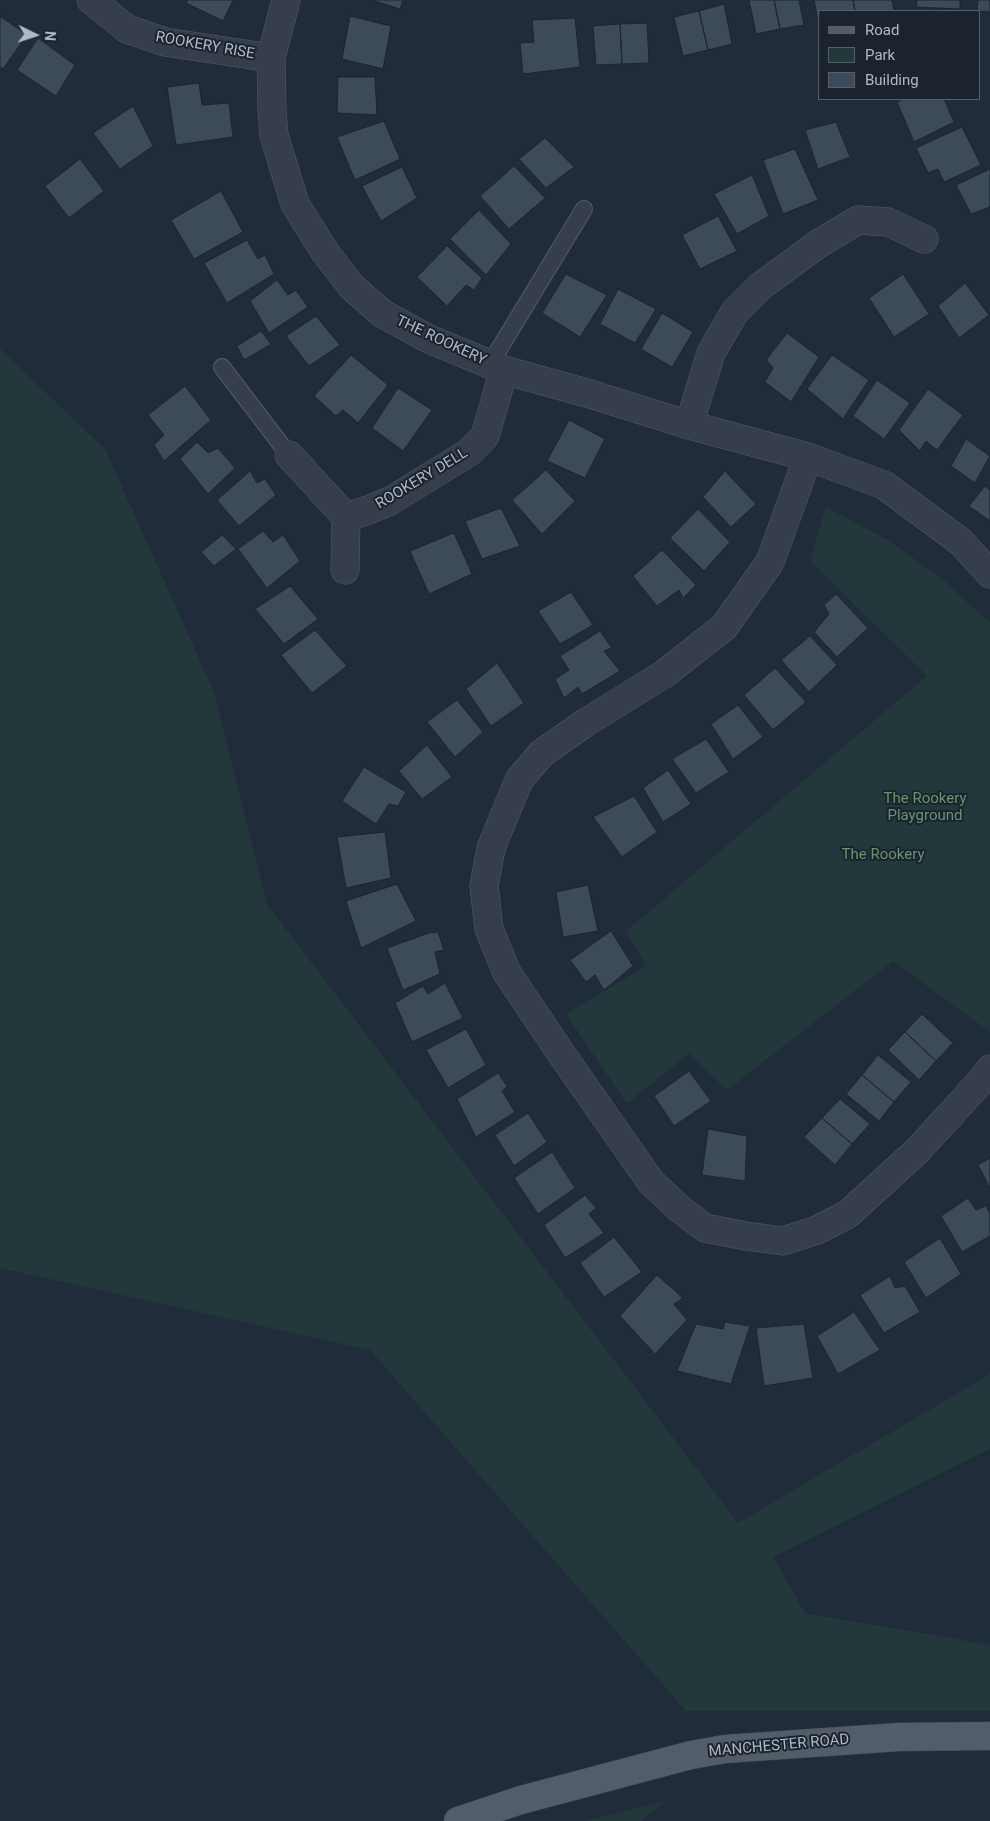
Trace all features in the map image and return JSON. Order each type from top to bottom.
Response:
[{"type":"main road","name":"MANCHESTER ROAD","points":[[458,1821],[521,1800],[691,1754],[725,1748],[899,1737],[990,1736]]},
{"type":"street","name":"ROOKERY RISE","points":[[91,0],[127,28],[165,42],[271,58]]},
{"type":"street","name":"THE ROOKERY","points":[[286,0],[271,58],[274,135],[295,204],[325,252],[352,287],[383,314],[430,339],[497,367],[590,394],[689,426],[808,457],[884,485],[961,542],[990,574]]},
{"type":"street","points":[[689,426],[711,353],[734,313],[761,286],[818,244],[858,220],[888,222],[924,239]]},
{"type":"street","name":"ROOKERY DELL","points":[[346,517],[390,501],[468,453],[485,436],[497,367]]},
{"type":"street","points":[[288,455],[346,517],[344,570]]},
{"type":"street","points":[[808,457],[770,562],[724,627],[664,674],[585,723],[542,753],[519,780],[491,848],[484,886],[489,929],[507,973],[651,1182],[680,1209],[706,1228],[783,1241],[817,1230],[848,1214],[917,1151],[990,1069]]},
{"type":"lane","points":[[497,367],[584,209]]},
{"type":"lane","points":[[222,367],[288,455]]},
{"type":"green space","points":[[0,349],[105,449],[214,692],[267,904],[738,1523],[990,1374],[990,1449],[773,1557],[805,1613],[990,1645],[990,1711],[686,1711],[370,1350],[0,1268]]},
{"type":"green space","name":"The Rookery","points":[[826,507],[886,539],[941,578],[990,623],[990,1032],[893,961],[727,1090],[689,1053],[627,1104],[566,1014],[646,966],[626,931],[927,676],[810,561]]},
{"type":"green space","points":[[666,1801],[641,1821],[584,1821]]},
{"type":"building","points":[[188,0],[233,0],[223,21],[186,3]]},
{"type":"building","points":[[372,0],[403,0],[400,9]]},
{"type":"building","points":[[749,0],[774,0],[780,29],[756,34]]},
{"type":"building","points":[[774,0],[799,0],[804,25],[780,29]]},
{"type":"building","points":[[814,0],[853,0],[855,10],[818,10],[818,21]]},
{"type":"building","points":[[853,0],[892,0],[894,10],[855,10]]},
{"type":"building","points":[[917,0],[960,0],[960,9],[916,7]]},
{"type":"building","points":[[978,0],[990,0],[990,12],[977,10]]},
{"type":"building","points":[[724,4],[732,44],[708,50],[699,11]]},
{"type":"building","points":[[699,11],[708,50],[683,56],[674,17]]},
{"type":"building","points":[[0,16],[27,35],[3,69],[0,67]]},
{"type":"building","points":[[350,16],[391,26],[383,69],[342,59]]},
{"type":"building","points":[[575,18],[580,67],[523,74],[520,43],[534,42],[532,20]]},
{"type":"building","points":[[647,23],[649,63],[622,64],[620,24]]},
{"type":"building","points":[[620,24],[622,64],[596,65],[593,26]]},
{"type":"building","points":[[38,38],[75,65],[56,96],[17,70]]},
{"type":"building","points":[[338,77],[375,77],[377,115],[337,113]]},
{"type":"building","points":[[199,83],[202,105],[229,103],[233,137],[176,145],[167,87]]},
{"type":"building","points":[[901,100],[944,100],[954,122],[914,142],[897,102]]},
{"type":"building","points":[[133,106],[153,146],[120,169],[93,133]]},
{"type":"building","points":[[384,121],[400,159],[355,180],[337,137]]},
{"type":"building","points":[[836,122],[850,157],[818,169],[805,130]]},
{"type":"building","points":[[962,127],[981,165],[944,182],[938,169],[928,173],[916,148]]},
{"type":"building","points":[[545,138],[574,167],[546,188],[519,159]]},
{"type":"building","points":[[795,149],[818,200],[783,214],[763,160]]},
{"type":"building","points":[[80,159],[104,191],[69,218],[45,186]]},
{"type":"building","points":[[514,166],[545,198],[509,229],[480,196]]},
{"type":"building","points":[[402,167],[417,198],[381,221],[362,186]]},
{"type":"building","points":[[990,169],[990,207],[971,214],[956,185]]},
{"type":"building","points":[[752,175],[769,216],[737,234],[714,194]]},
{"type":"building","points":[[221,191],[243,232],[194,259],[171,220]]},
{"type":"building","points":[[479,210],[511,244],[486,275],[450,239]]},
{"type":"building","points":[[718,216],[737,251],[700,269],[682,235]]},
{"type":"building","points":[[247,240],[258,259],[265,255],[274,274],[227,303],[204,263]]},
{"type":"building","points":[[447,246],[482,278],[474,290],[466,285],[447,306],[417,277]]},
{"type":"building","points":[[566,274],[607,295],[580,337],[542,313]]},
{"type":"building","points":[[903,274],[929,314],[894,337],[869,298]]},
{"type":"building","points":[[277,280],[288,295],[296,290],[308,307],[269,333],[250,301]]},
{"type":"building","points":[[965,283],[989,315],[959,338],[938,306]]},
{"type":"building","points":[[618,289],[656,309],[635,343],[600,324]]},
{"type":"building","points":[[662,313],[693,332],[672,367],[641,349]]},
{"type":"building","points":[[316,316],[340,345],[309,366],[286,336]]},
{"type":"building","points":[[261,331],[271,344],[244,360],[237,346]]},
{"type":"building","points":[[787,333],[819,357],[791,402],[765,382],[773,368],[766,360]]},
{"type":"building","points":[[351,355],[388,385],[358,423],[343,410],[336,416],[314,396]]},
{"type":"building","points":[[832,355],[869,380],[843,419],[807,389]]},
{"type":"building","points":[[877,380],[910,403],[884,439],[853,416]]},
{"type":"building","points":[[185,386],[211,420],[164,461],[154,445],[164,435],[148,415]]},
{"type":"building","points":[[398,388],[432,410],[403,451],[372,428]]},
{"type":"building","points":[[928,389],[963,415],[937,450],[926,441],[920,451],[899,430]]},
{"type":"building","points":[[569,420],[605,439],[585,478],[547,461]]},
{"type":"building","points":[[966,439],[990,456],[975,483],[951,466]]},
{"type":"building","points":[[197,442],[208,453],[218,448],[235,468],[208,494],[180,459]]},
{"type":"building","points":[[546,470],[575,501],[542,534],[512,500]]},
{"type":"building","points":[[250,471],[257,483],[265,479],[276,495],[239,526],[217,500]]},
{"type":"building","points":[[725,471],[756,504],[731,527],[703,497]]},
{"type":"building","points":[[985,486],[990,490],[990,521],[969,506]]},
{"type":"building","points":[[501,508],[520,546],[482,559],[465,521]]},
{"type":"building","points":[[698,509],[730,542],[704,571],[670,538]]},
{"type":"building","points":[[263,531],[273,542],[283,535],[300,561],[267,588],[238,549]]},
{"type":"building","points":[[454,533],[472,574],[429,594],[410,551]]},
{"type":"building","points":[[222,535],[236,549],[214,566],[201,552]]},
{"type":"building","points":[[662,550],[696,585],[683,598],[679,590],[657,606],[633,576]]},
{"type":"building","points":[[290,586],[318,619],[284,644],[255,609]]},
{"type":"building","points":[[571,592],[593,625],[560,644],[538,611]]},
{"type":"building","points":[[836,594],[868,628],[837,657],[814,632],[829,614],[824,605]]},
{"type":"building","points":[[315,630],[347,666],[312,693],[281,655]]},
{"type":"building","points":[[600,631],[612,648],[604,651],[620,671],[582,694],[578,687],[564,698],[555,679],[569,670],[560,656]]},
{"type":"building","points":[[810,636],[837,665],[809,692],[781,660]]},
{"type":"building","points":[[497,663],[524,703],[491,726],[466,689]]},
{"type":"building","points":[[775,668],[806,702],[773,730],[744,695]]},
{"type":"building","points":[[457,700],[483,732],[455,757],[427,722]]},
{"type":"building","points":[[738,705],[763,737],[733,759],[711,724]]},
{"type":"building","points":[[706,739],[729,772],[696,793],[672,759]]},
{"type":"building","points":[[427,745],[452,777],[422,799],[399,771]]},
{"type":"building","points":[[364,767],[406,792],[398,806],[389,804],[376,824],[342,801]]},
{"type":"building","points":[[668,770],[691,804],[663,822],[643,788]]},
{"type":"building","points":[[634,796],[657,832],[622,857],[593,817]]},
{"type":"building","points":[[385,832],[391,878],[346,888],[337,837]]},
{"type":"building","points":[[397,884],[416,921],[361,948],[346,901]]},
{"type":"building","points":[[588,885],[598,931],[563,937],[556,892]]},
{"type":"building","points":[[611,931],[633,966],[604,990],[595,975],[586,982],[570,960]]},
{"type":"building","points":[[438,932],[444,950],[435,952],[440,974],[403,990],[387,948],[429,933]]},
{"type":"building","points":[[445,983],[463,1018],[412,1042],[395,1003],[423,986],[428,994]]},
{"type":"building","points":[[922,1014],[953,1043],[936,1061],[905,1032]]},
{"type":"building","points":[[466,1029],[486,1065],[448,1088],[426,1050]]},
{"type":"building","points":[[905,1032],[936,1061],[919,1080],[888,1050]]},
{"type":"building","points":[[878,1055],[911,1082],[894,1102],[862,1075]]},
{"type":"building","points":[[689,1071],[711,1101],[674,1126],[654,1096]]},
{"type":"building","points":[[498,1073],[507,1086],[502,1091],[515,1112],[476,1137],[457,1099]]},
{"type":"building","points":[[862,1075],[894,1102],[879,1121],[846,1094]]},
{"type":"building","points":[[840,1099],[870,1124],[852,1144],[822,1118]]},
{"type":"building","points":[[528,1113],[547,1142],[514,1166],[495,1135]]},
{"type":"building","points":[[822,1118],[852,1144],[835,1165],[804,1137]]},
{"type":"building","points":[[708,1129],[747,1136],[745,1181],[702,1175]]},
{"type":"building","points":[[552,1152],[575,1188],[538,1214],[514,1178]]},
{"type":"building","points":[[990,1158],[990,1188],[978,1165]]},
{"type":"building","points":[[585,1195],[596,1208],[589,1214],[604,1233],[565,1258],[544,1225]]},
{"type":"building","points":[[968,1198],[976,1210],[986,1206],[990,1214],[990,1236],[962,1252],[941,1216]]},
{"type":"building","points":[[614,1237],[642,1272],[604,1297],[580,1263]]},
{"type":"building","points":[[940,1238],[961,1274],[926,1298],[904,1262]]},
{"type":"building","points":[[657,1275],[683,1298],[674,1304],[687,1320],[655,1354],[620,1316]]},
{"type":"building","points":[[890,1276],[895,1288],[905,1286],[920,1312],[884,1333],[860,1295]]},
{"type":"building","points":[[854,1312],[880,1350],[838,1374],[817,1336]]},
{"type":"building","points":[[725,1322],[750,1326],[731,1384],[677,1371],[696,1324],[723,1329]]},
{"type":"building","points":[[804,1324],[813,1378],[764,1386],[756,1328]]},
{"type":"park label","name":"The Rookery Playground","points":[[925,808]]}]
